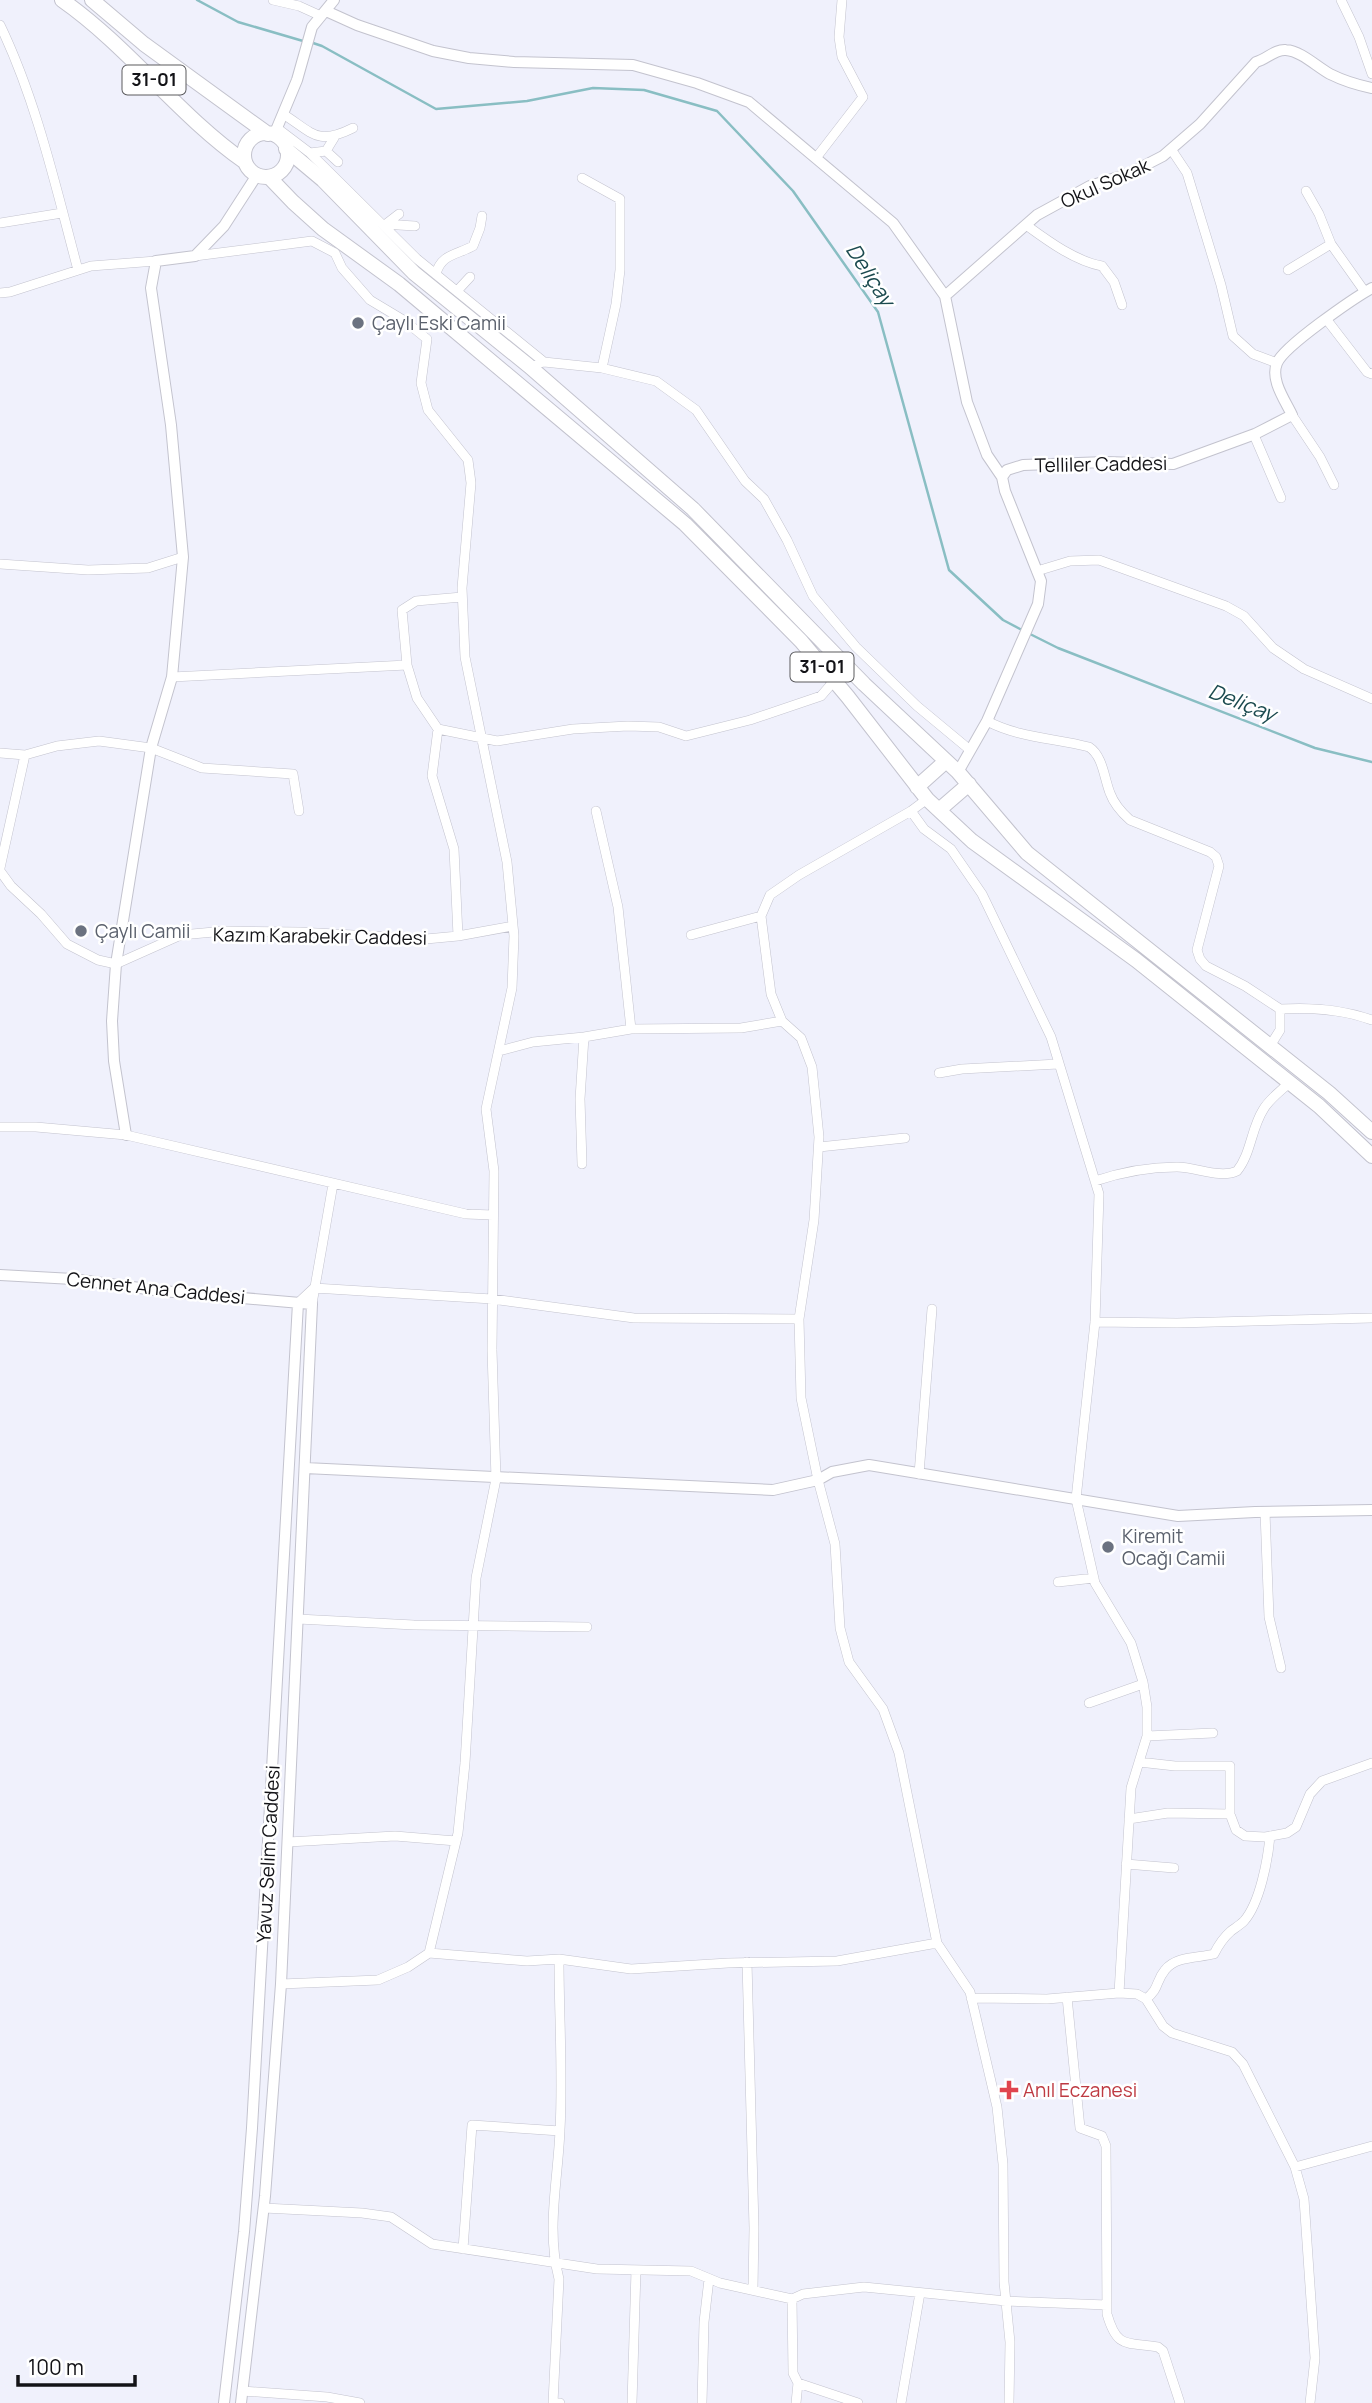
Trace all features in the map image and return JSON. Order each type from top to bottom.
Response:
[{"type":"highway","name":"31-01","points":[[62,0],[133,59],[191,119],[245,162]]},
{"type":"highway","name":"31-01","points":[[92,0],[144,44],[273,132]]},
{"type":"highway","points":[[273,132],[286,149],[287,155],[280,172],[263,176],[248,167],[245,150],[251,139],[273,132]]},
{"type":"highway","name":"31-01","points":[[286,149],[323,180],[365,226],[415,273],[529,366],[693,509],[864,684],[958,772],[1027,853],[1329,1093],[1372,1132]]},
{"type":"highway","name":"31-01","points":[[263,176],[323,229],[399,284],[685,524],[750,588],[834,681],[927,799],[982,848],[1136,960],[1319,1105],[1372,1156]]},
{"type":"highway","points":[[917,787],[946,761]]},
{"type":"highway","points":[[939,810],[969,784]]},
{"type":"street","points":[[273,0],[299,3],[405,43],[457,55],[514,62],[633,65],[697,83],[749,102],[894,223],[945,296],[967,402],[987,455],[1002,477],[1041,582],[1038,604],[1011,667],[987,720],[958,772]]},
{"type":"street","points":[[334,0],[312,27],[283,114],[273,132],[310,153],[436,274],[544,362]]},
{"type":"street","points":[[816,158],[863,97],[842,57],[839,37],[842,0]]},
{"type":"street","points":[[1341,0],[1359,37],[1372,74]]},
{"type":"street","points":[[0,25],[17,60],[45,148],[78,270]]},
{"type":"street","name":"Okul Sokak","points":[[945,296],[1037,215],[1090,186],[1128,174],[1163,156],[1200,124],[1256,62],[1276,51],[1289,49],[1354,85],[1372,88]]},
{"type":"street","points":[[283,114],[317,137],[334,138]]},
{"type":"street","points":[[326,151],[334,138],[353,128]]},
{"type":"street","points":[[1171,149],[1187,173],[1221,285],[1233,336],[1254,354],[1277,363]]},
{"type":"street","points":[[310,153],[326,151],[338,162]]},
{"type":"street","points":[[195,256],[224,226],[263,176]]},
{"type":"street","points":[[582,178],[620,199],[620,270],[602,368]]},
{"type":"street","points":[[1306,191],[1331,244],[1368,290],[1290,347],[1277,363],[1276,380],[1292,415],[1320,457],[1334,485]]},
{"type":"street","points":[[0,223],[62,213]]},
{"type":"street","points":[[384,224],[399,214]]},
{"type":"street","points":[[436,274],[438,264],[445,257],[473,246],[482,216]]},
{"type":"street","points":[[384,224],[415,226]]},
{"type":"street","points":[[1026,225],[1049,242],[1102,266],[1114,282],[1122,305]]},
{"type":"street","points":[[0,293],[91,265],[156,261],[312,241],[335,253],[342,268],[370,300],[427,338],[421,383],[428,410],[468,460],[471,483],[463,597],[465,657],[507,862],[513,926],[512,988],[486,1109],[494,1171],[492,1298],[496,1479],[476,1578],[465,1763],[456,1840],[429,1953]]},
{"type":"street","points":[[1288,270],[1331,244]]},
{"type":"street","points":[[126,1135],[114,1061],[111,1021],[116,964],[152,748],[172,677],[183,557],[171,425],[151,288],[156,261]]},
{"type":"street","points":[[457,291],[470,277]]},
{"type":"street","points":[[1327,320],[1367,372],[1372,374]]},
{"type":"street","points":[[529,366],[544,362],[602,368],[656,381],[696,410],[744,481],[764,499],[788,540],[813,596],[865,656],[917,706],[970,750]]},
{"type":"street","name":"Telliler Caddesi","points":[[1002,477],[1007,470],[1023,465],[1106,462],[1173,464],[1254,435],[1292,415]]},
{"type":"street","points":[[1254,435],[1281,498]]},
{"type":"street","points":[[0,565],[88,570],[148,568],[183,557]]},
{"type":"street","points":[[1037,571],[1070,561],[1100,560],[1226,606],[1244,616],[1273,648],[1304,670],[1372,699]]},
{"type":"street","points":[[458,936],[454,849],[432,776],[438,729],[417,698],[407,665],[402,610],[416,601],[463,597]]},
{"type":"street","points":[[172,677],[407,665]]},
{"type":"street","points":[[438,729],[497,741],[573,729],[628,726],[659,727],[686,736],[750,720],[821,696],[834,681]]},
{"type":"street","points":[[987,720],[1021,734],[1089,747],[1097,752],[1111,796],[1120,812],[1130,820],[1210,852],[1216,857],[1219,866],[1197,950],[1206,966],[1245,986],[1280,1009],[1309,1007],[1372,1020]]},
{"type":"street","points":[[0,753],[25,755],[57,746],[99,741],[152,748],[202,768],[293,774],[299,811]]},
{"type":"street","points":[[25,755],[0,869],[11,886],[41,914],[67,944],[98,960],[116,964]]},
{"type":"street","points":[[927,799],[770,895],[761,916],[771,994],[782,1021],[801,1038],[812,1067],[819,1147],[814,1220],[799,1319],[801,1398],[835,1544],[840,1628],[849,1662],[883,1709],[899,1753],[937,1943],[971,1998],[997,2107],[1003,2164],[1006,2301],[1010,2342],[1009,2403]]},
{"type":"street","points":[[596,811],[618,907],[631,1030]]},
{"type":"street","points":[[911,811],[924,829],[951,849],[982,894],[1051,1037],[1099,1194],[1096,1322],[1076,1499],[1094,1578],[1113,1616],[1131,1643],[1147,1707],[1147,1737],[1132,1788],[1119,1993]]},
{"type":"street","points":[[691,935],[761,916]]},
{"type":"street","name":"Kazım Karabekir Caddesi","points":[[116,964],[181,935],[225,931],[343,933],[426,939],[513,926]]},
{"type":"street","points":[[1270,1046],[1280,1030],[1280,1009]]},
{"type":"street","points":[[499,1051],[533,1042],[631,1030],[741,1028],[782,1021]]},
{"type":"street","points":[[582,1164],[580,1099],[584,1037]]},
{"type":"street","points":[[939,1073],[962,1069],[1058,1064]]},
{"type":"street","points":[[1095,1181],[1135,1169],[1198,1168],[1222,1174],[1237,1171],[1246,1156],[1264,1108],[1290,1082]]},
{"type":"street","points":[[0,1127],[36,1127],[126,1135],[466,1214],[493,1215]]},
{"type":"street","points":[[819,1147],[905,1138]]},
{"type":"street","points":[[312,1304],[333,1184]]},
{"type":"street","name":"Cennet Ana Caddesi","points":[[0,1275],[73,1279],[162,1291],[312,1304]]},
{"type":"street","points":[[298,1303],[314,1288],[492,1298],[634,1318],[799,1319]]},
{"type":"street","name":"Yavuz Selim Caddesi","points":[[224,2403],[244,2232],[261,1984],[298,1303]]},
{"type":"street","name":"Yavuz Selim Caddesi","points":[[241,2397],[264,2208],[281,1984],[312,1304]]},
{"type":"street","points":[[919,1474],[932,1309]]},
{"type":"street","points":[[1096,1322],[1177,1323],[1372,1318]]},
{"type":"street","points":[[305,1468],[773,1490],[818,1480],[832,1472],[869,1465],[1178,1516],[1265,1511],[1372,1510]]},
{"type":"street","points":[[1265,1511],[1269,1616],[1281,1668]]},
{"type":"street","points":[[1058,1582],[1094,1578]]},
{"type":"street","points":[[298,1619],[414,1625],[586,1627]]},
{"type":"street","points":[[1089,1703],[1143,1684]]},
{"type":"street","points":[[1147,1737],[1213,1733]]},
{"type":"street","points":[[1139,1762],[1175,1766],[1230,1766],[1230,1814],[1236,1830],[1245,1836],[1287,1833],[1296,1827],[1310,1794],[1322,1781],[1372,1763]]},
{"type":"street","points":[[1129,1819],[1168,1813],[1230,1814]]},
{"type":"street","points":[[288,1842],[395,1836],[456,1840]]},
{"type":"street","points":[[1146,1999],[1155,1992],[1165,1970],[1175,1963],[1214,1954],[1228,1933],[1244,1921],[1253,1907],[1259,1889],[1269,1854],[1270,1836]]},
{"type":"street","points":[[1126,1864],[1174,1868]]},
{"type":"street","points":[[261,1984],[378,1980],[408,1967],[429,1953],[527,1961],[559,1959],[631,1969],[747,1962],[837,1961],[937,1943]]},
{"type":"street","points":[[559,1959],[560,2131],[552,2196],[555,2263],[559,2279],[553,2403],[560,2403]]},
{"type":"street","points":[[747,1962],[754,2228],[753,2289]]},
{"type":"street","points":[[971,1998],[1137,1994],[1146,1999],[1163,2026],[1172,2033],[1232,2052],[1243,2064],[1295,2166],[1304,2199],[1315,2358],[1310,2403]]},
{"type":"street","points":[[1067,1997],[1080,2127],[1102,2136],[1106,2146],[1107,2314],[1112,2334],[1121,2342],[1158,2347],[1163,2351],[1180,2403]]},
{"type":"street","points":[[463,2249],[472,2125],[560,2131]]},
{"type":"street","points":[[1295,2166],[1372,2147]]},
{"type":"street","points":[[264,2208],[391,2217],[432,2244],[597,2269],[691,2271],[709,2279],[792,2299],[803,2294],[864,2287],[1006,2301],[1107,2305]]},
{"type":"street","points":[[632,2403],[636,2270]]},
{"type":"street","points":[[702,2403],[704,2322],[709,2279]]},
{"type":"street","points":[[901,2403],[920,2293]]},
{"type":"street","points":[[792,2299],[793,2373],[798,2383],[796,2403]]},
{"type":"street","points":[[798,2383],[858,2403]]},
{"type":"street","points":[[241,2397],[327,2397],[360,2403]]},
{"type":"waterway","name":"Deliçay","points":[[197,0],[238,22],[303,41]]},
{"type":"waterway","name":"Deliçay","points":[[310,42],[322,46],[436,109],[527,101],[593,88],[644,90],[717,111],[793,191],[878,312],[949,570],[1003,620],[1022,630]]},
{"type":"waterway","name":"Deliçay","points":[[1028,633],[1058,648],[1315,748],[1372,762]]},
{"type":"place","name":"Çaylı Eski Camii","points":[[358,323]]},
{"type":"place","name":"Çaylı Camii","points":[[81,931]]},
{"type":"place","name":"Kiremit Ocağı Camii","points":[[1108,1547]]},
{"type":"place","name":"Anıl Eczanesi","points":[[1009,2090]]}]
